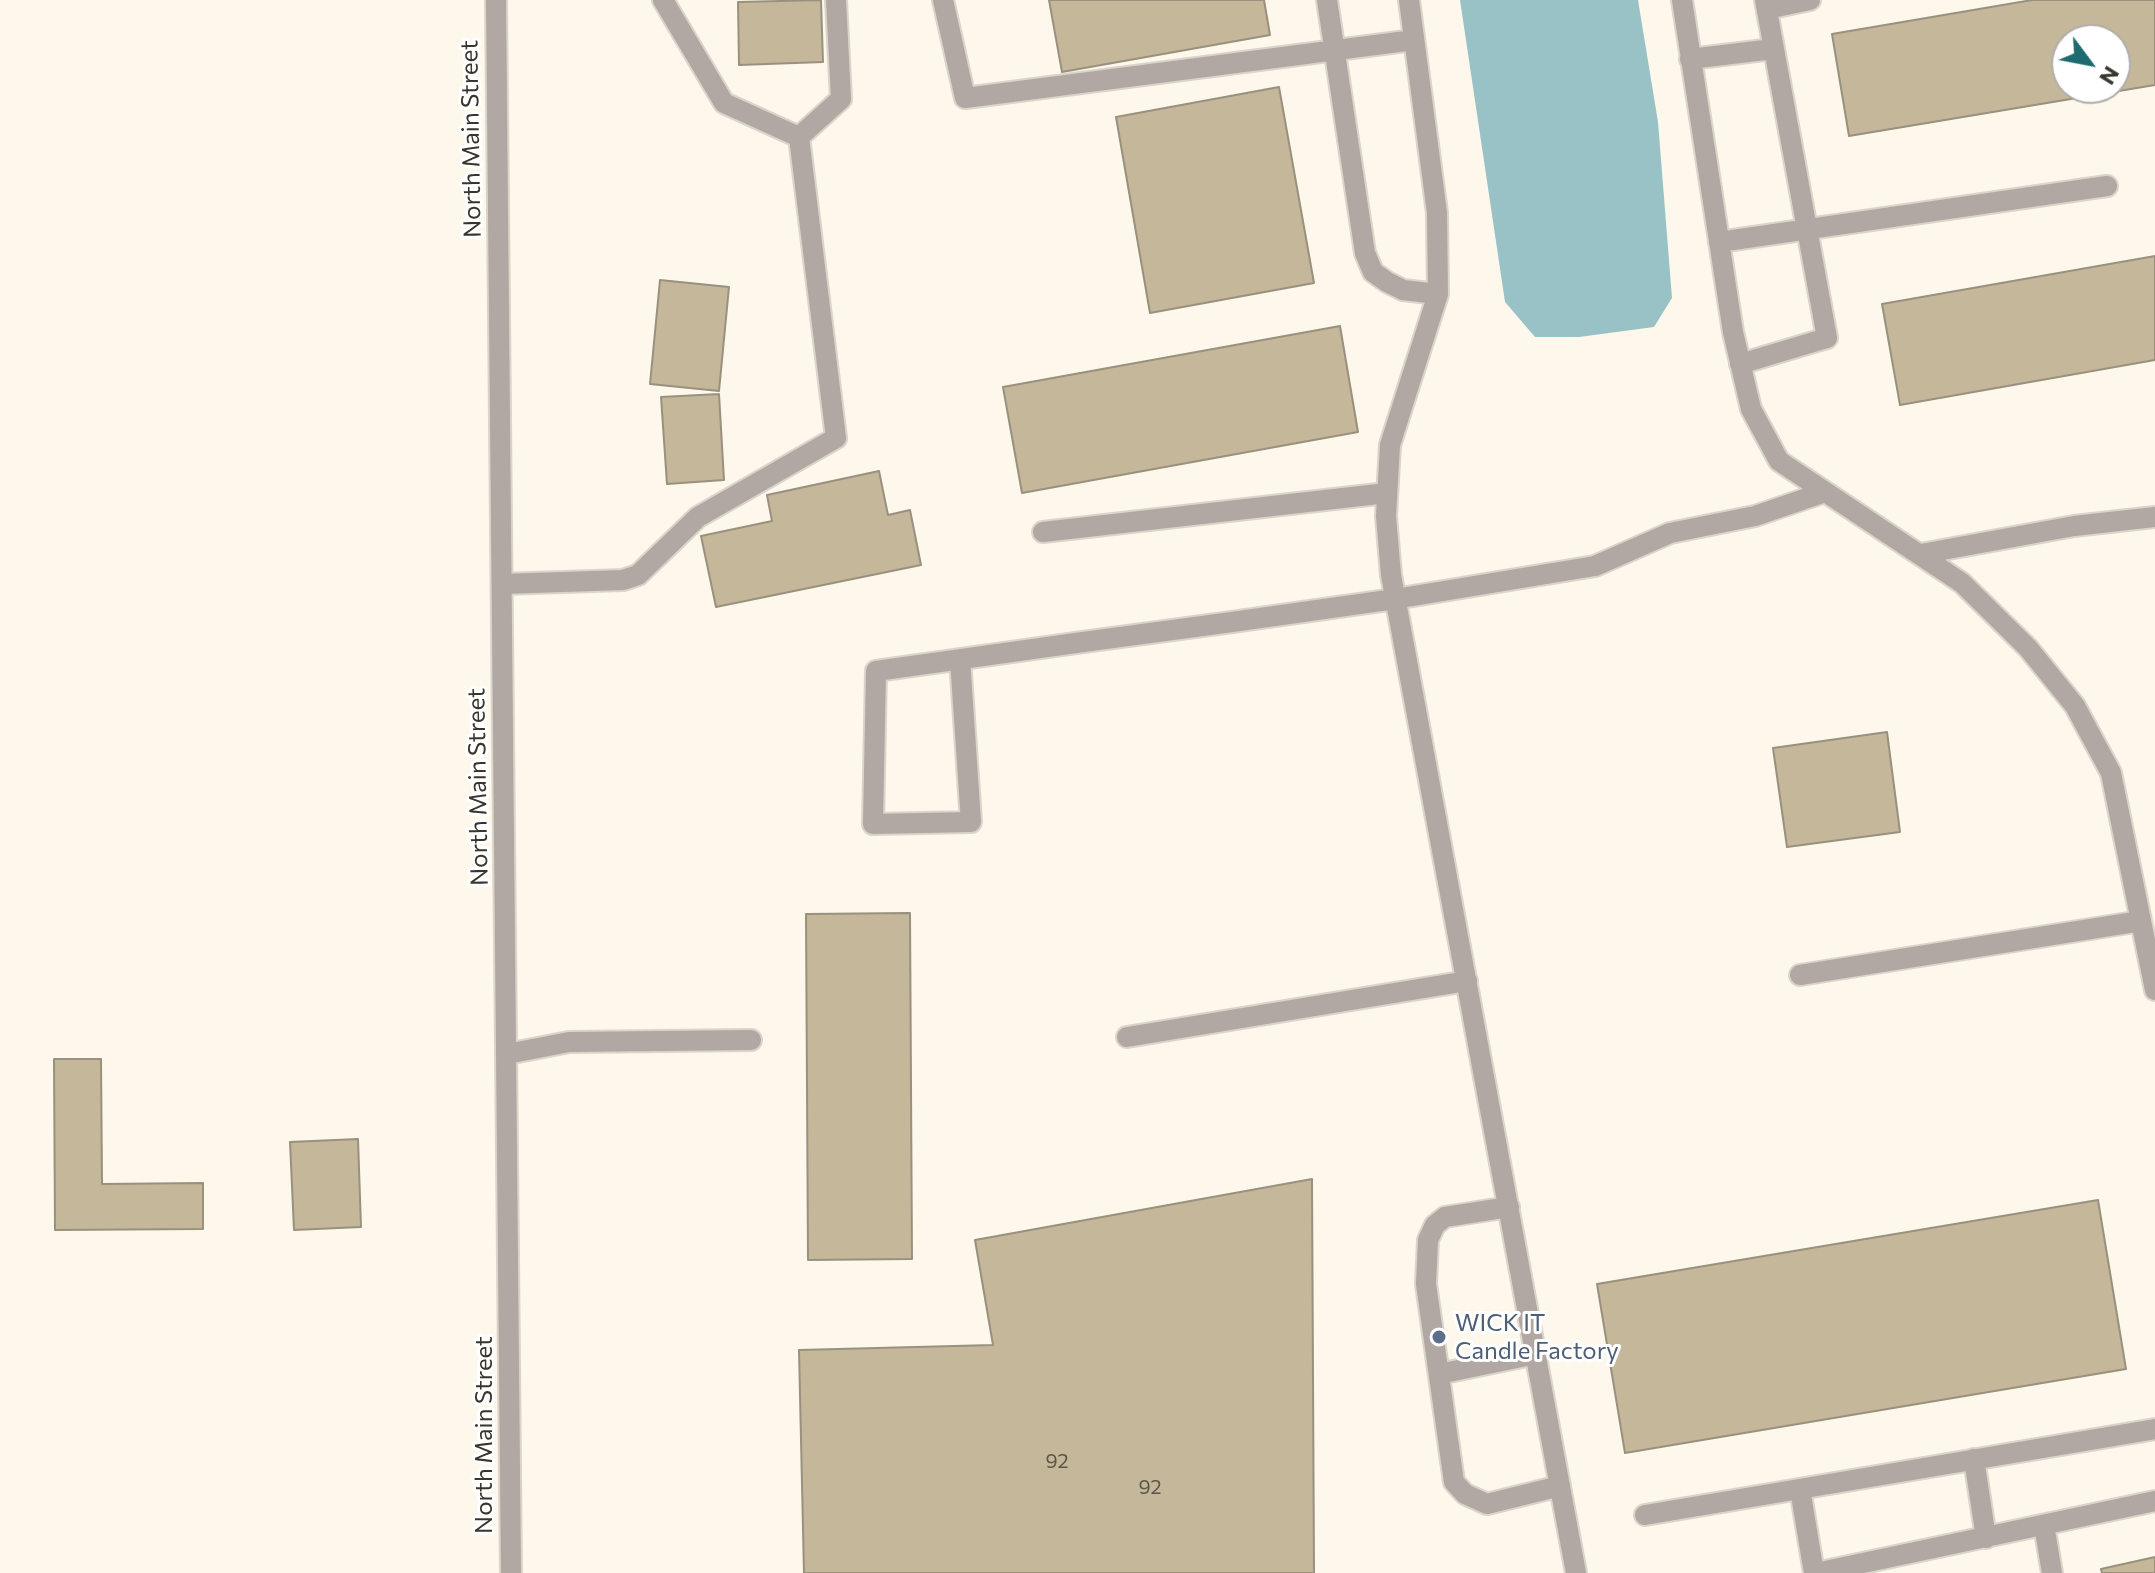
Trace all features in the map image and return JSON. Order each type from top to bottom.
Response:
[{"type":"street","name":"North Main Street","points":[[496,0],[511,1573]]},
{"type":"street","points":[[663,0],[724,103],[799,137]]},
{"type":"street","points":[[799,137],[841,99],[836,0]]},
{"type":"street","points":[[943,0],[965,98],[1414,40]]},
{"type":"street","points":[[1327,0],[1365,253],[1373,272],[1403,290],[1438,294]]},
{"type":"street","points":[[1409,0],[1437,213],[1438,294],[1390,445],[1387,493],[1395,599],[1576,1573]]},
{"type":"street","points":[[1682,0],[1719,242],[1751,409],[1779,461],[1962,583],[2017,637],[2075,706],[2111,773],[2155,990]]},
{"type":"street","points":[[1740,364],[1827,338],[1766,4],[1810,0]]},
{"type":"street","points":[[1690,59],[1773,49]]},
{"type":"street","points":[[502,584],[623,580],[638,575],[698,517],[836,438],[799,137]]},
{"type":"street","points":[[1719,242],[2107,186]]},
{"type":"street","points":[[960,659],[971,822],[873,824],[876,671],[960,659],[1395,599],[1595,566],[1670,533],[1755,516],[1825,492]]},
{"type":"street","points":[[1043,532],[1387,493]]},
{"type":"street","points":[[1921,554],[2074,526],[2155,517]]},
{"type":"street","points":[[1800,975],[2141,921]]},
{"type":"street","points":[[1127,1037],[1467,981]]},
{"type":"street","points":[[507,1054],[569,1042],[751,1040]]},
{"type":"street","points":[[1509,1207],[1445,1217],[1432,1232],[1426,1284],[1454,1482],[1465,1494],[1487,1504],[1560,1486]]},
{"type":"street","points":[[1439,1374],[1536,1354]]},
{"type":"street","points":[[1645,1515],[2155,1429]]},
{"type":"street","points":[[1974,1459],[1986,1538]]},
{"type":"street","points":[[1800,1489],[1815,1573],[2155,1501]]},
{"type":"street","points":[[2044,1525],[2052,1573]]},
{"type":"water","points":[[1460,0],[1638,0],[1658,122],[1672,298],[1654,327],[1579,337],[1535,337],[1505,302]]},
{"type":"building","points":[[821,0],[823,62],[739,65],[738,2]]},
{"type":"building","points":[[1049,0],[1264,0],[1270,35],[1062,72]]},
{"type":"building","points":[[2032,0],[2155,0],[2155,85],[2131,89],[2131,24],[2051,24],[2051,102],[1849,136],[1832,34]]},
{"type":"building","points":[[1279,87],[1314,283],[1150,313],[1116,117]]},
{"type":"building","points":[[2155,256],[2155,360],[1900,405],[1882,304]]},
{"type":"building","points":[[660,280],[729,287],[719,391],[650,384]]},
{"type":"building","points":[[1340,326],[1358,432],[1022,493],[1003,387]]},
{"type":"building","points":[[719,394],[724,480],[667,484],[661,397]]},
{"type":"building","points":[[879,471],[888,515],[910,510],[921,565],[716,607],[701,536],[772,521],[767,495]]},
{"type":"building","points":[[1887,732],[1900,832],[1787,847],[1773,748]]},
{"type":"building","points":[[910,913],[912,1259],[808,1260],[806,914]]},
{"type":"building","points":[[54,1059],[101,1059],[102,1184],[203,1183],[203,1229],[55,1230]]},
{"type":"building","points":[[358,1139],[361,1227],[294,1230],[290,1142]]},
{"type":"building","points":[[1312,1179],[1314,1573],[804,1573],[799,1350],[993,1345],[975,1240]]},
{"type":"building","points":[[2098,1200],[2126,1369],[1625,1453],[1597,1284]]},
{"type":"building","points":[[2155,1557],[2155,1573],[2102,1573],[2101,1569]]},
{"type":"place","name":"WICK IT Candle Factory","points":[[1439,1337]]}]
